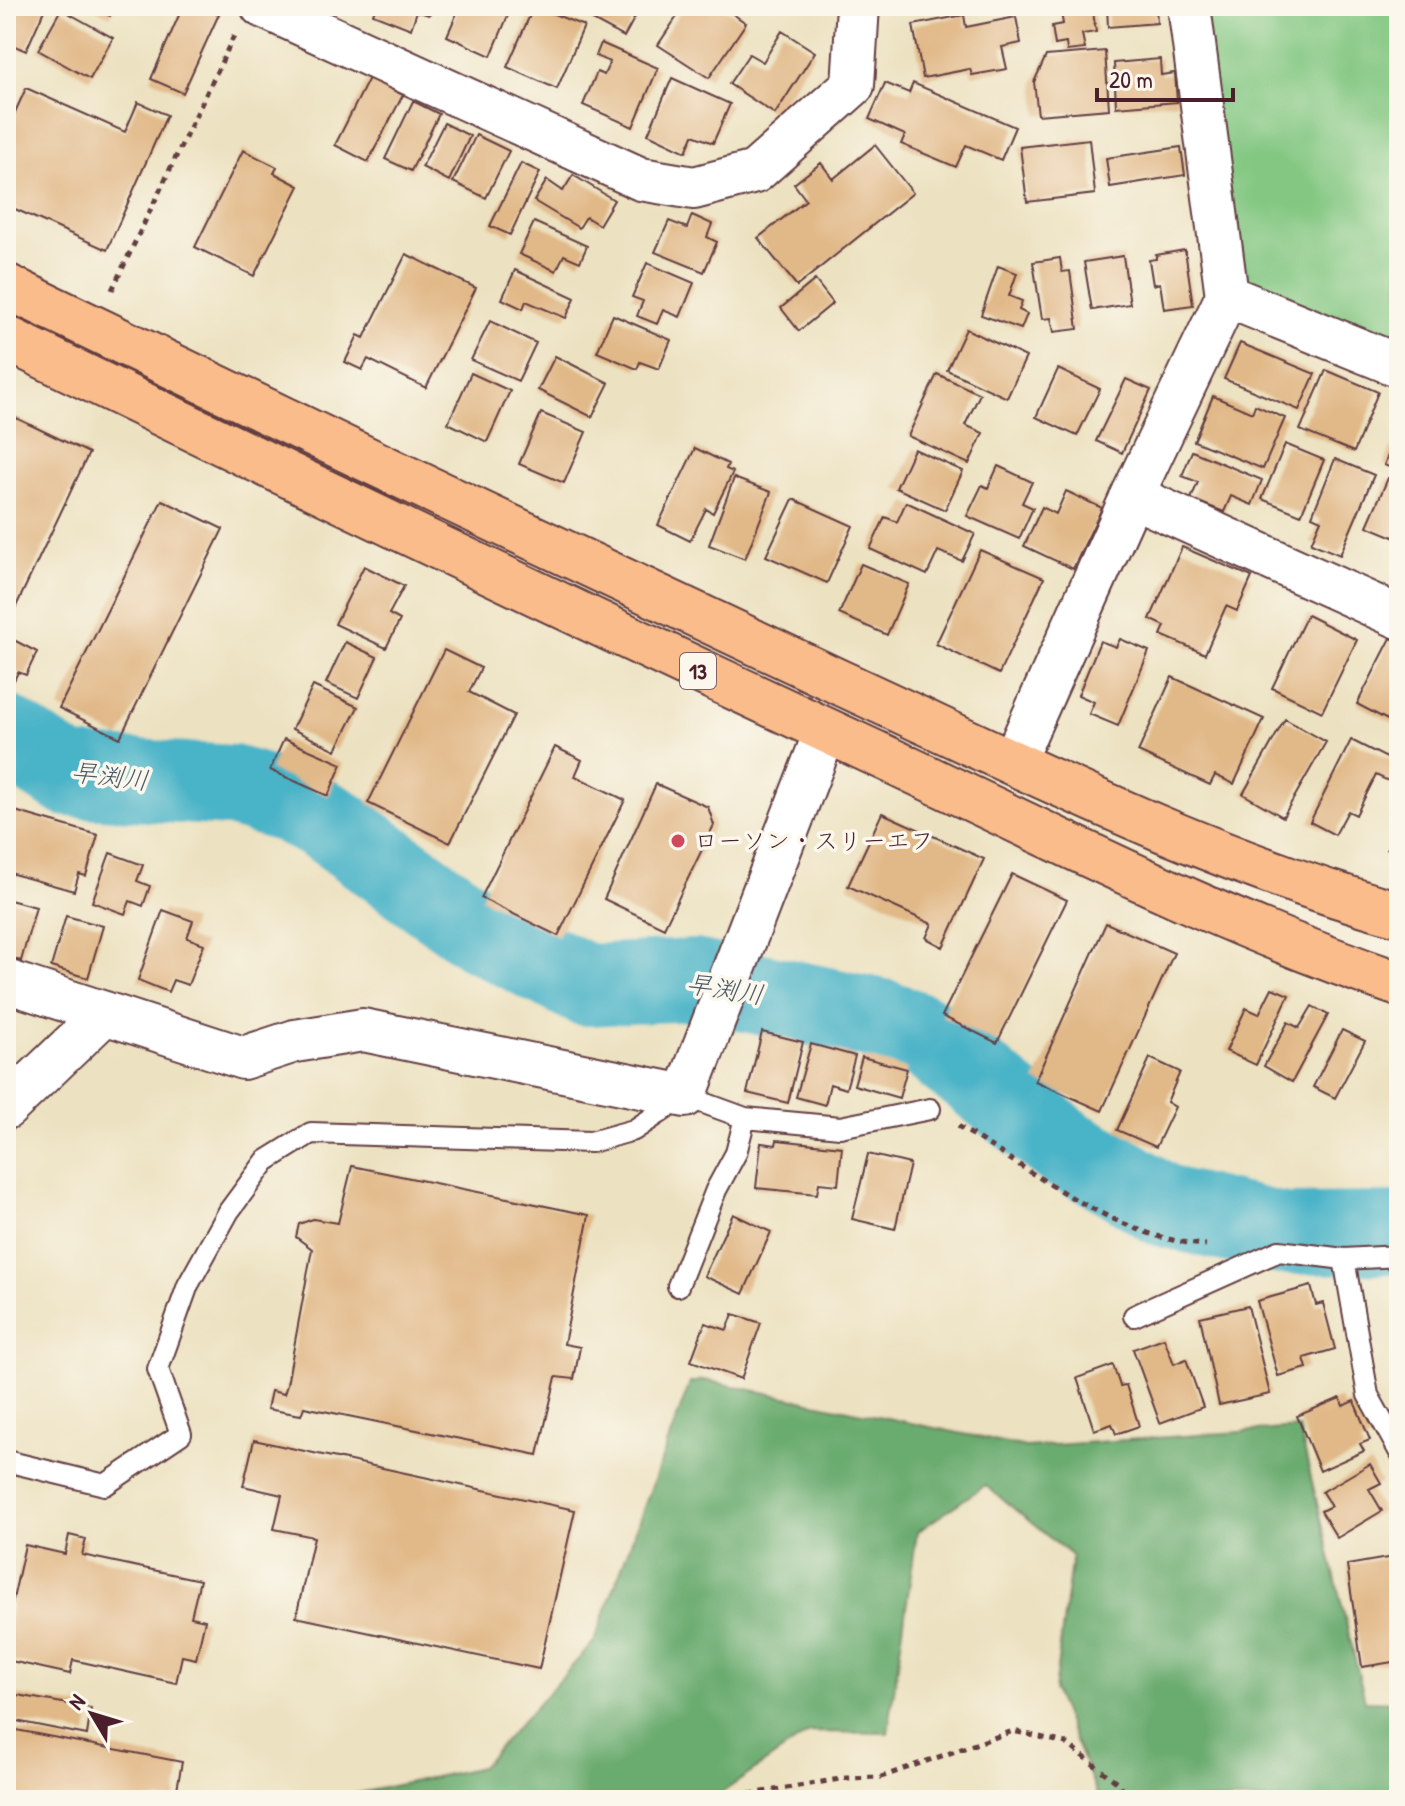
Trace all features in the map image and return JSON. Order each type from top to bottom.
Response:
[{"type":"main road","name":"13","points":[[6,286],[507,528],[1013,762],[1249,866],[1399,914]]},
{"type":"main road","name":"13","points":[[6,338],[487,573],[1199,904],[1339,964],[1399,984]]},
{"type":"street","points":[[1013,762],[1132,496],[1227,296],[1189,6]]},
{"type":"street","points":[[249,18],[641,179],[694,188],[755,172],[853,85],[850,10]]},
{"type":"street","points":[[1227,296],[1399,366]]},
{"type":"street","points":[[1132,496],[1399,617]]},
{"type":"street","points":[[6,981],[243,1058],[295,1041],[363,1030],[685,1096],[826,730]]},
{"type":"street","points":[[6,1108],[105,1013]]},
{"type":"lane","points":[[6,1461],[105,1485],[181,1434],[158,1369],[188,1285],[229,1211],[266,1161],[311,1133],[591,1142],[634,1130],[685,1096],[745,1118],[840,1127],[930,1109]]},
{"type":"lane","points":[[678,1286],[716,1190],[736,1153],[745,1118]]},
{"type":"lane","points":[[1134,1316],[1279,1251],[1344,1259],[1399,1256]]},
{"type":"lane","points":[[1344,1259],[1368,1395],[1399,1451]]},
{"type":"path","points":[[109,294],[249,18]]},
{"type":"path","points":[[930,1109],[1082,1204],[1180,1243],[1208,1245]]},
{"type":"path","points":[[714,1800],[846,1778],[881,1777],[1013,1731],[1066,1743],[1118,1783],[1129,1800]]},
{"type":"green space","points":[[1201,6],[1399,6],[1399,351],[1237,287]]},
{"type":"green space","points":[[704,1380],[1026,1447],[1299,1428],[1365,1701],[1399,1702],[1399,1800],[1100,1800],[1054,1691],[1072,1556],[985,1485],[917,1532],[888,1733],[810,1732],[711,1800],[327,1800],[481,1767],[594,1642],[690,1383]]},
{"type":"building","points":[[6,6],[46,6],[26,51],[6,42]]},
{"type":"building","points":[[90,6],[115,6],[110,16]]},
{"type":"building","points":[[183,6],[201,6],[219,14],[183,93],[151,79]]},
{"type":"building","points":[[376,6],[433,6],[429,15],[417,11],[411,29],[373,14]]},
{"type":"building","points":[[460,6],[512,6],[491,56],[447,36]]},
{"type":"building","points":[[534,6],[584,26],[557,89],[507,67]]},
{"type":"building","points":[[579,6],[641,6],[624,37],[576,11]]},
{"type":"building","points":[[684,6],[721,6],[746,23],[709,78],[658,45]]},
{"type":"building","points":[[1060,6],[1092,6],[1096,32],[1082,34],[1085,49],[1067,51],[1066,43],[1055,45],[1052,26],[1063,24]]},
{"type":"building","points":[[1107,6],[1156,6],[1157,23],[1108,27]]},
{"type":"building","points":[[61,9],[113,38],[90,79],[38,50]]},
{"type":"building","points":[[964,15],[966,27],[1016,17],[1021,43],[1002,47],[1007,69],[972,75],[970,69],[923,78],[913,25]]},
{"type":"building","points":[[782,31],[815,52],[775,114],[729,84],[749,54],[763,62]]},
{"type":"building","points":[[601,43],[658,68],[633,127],[583,105],[597,72],[604,75],[610,62],[596,56]]},
{"type":"building","points":[[1105,51],[1109,109],[1038,115],[1034,82],[1046,56]]},
{"type":"building","points":[[1160,59],[1161,75],[1175,73],[1177,102],[1116,107],[1114,63]]},
{"type":"building","points":[[369,78],[403,95],[368,162],[335,145]]},
{"type":"building","points":[[672,78],[730,104],[713,143],[693,135],[686,152],[648,134]]},
{"type":"building","points":[[885,83],[909,93],[913,83],[1015,127],[1001,160],[966,145],[956,167],[901,144],[905,135],[869,119]]},
{"type":"building","points":[[26,88],[125,132],[138,102],[167,115],[107,250],[6,205],[6,132]]},
{"type":"building","points":[[413,101],[439,114],[411,171],[385,159]]},
{"type":"building","points":[[444,123],[470,136],[449,181],[422,167]]},
{"type":"building","points":[[476,135],[509,151],[486,198],[453,182]]},
{"type":"building","points":[[1089,139],[1095,194],[1027,202],[1020,147]]},
{"type":"building","points":[[875,145],[913,193],[797,286],[758,238],[806,200],[794,184],[821,163],[833,179]]},
{"type":"building","points":[[1181,147],[1185,175],[1110,187],[1106,158]]},
{"type":"building","points":[[243,150],[277,167],[274,173],[299,186],[254,276],[195,247]]},
{"type":"building","points":[[521,163],[540,172],[510,235],[490,226]]},
{"type":"building","points":[[573,175],[614,200],[599,225],[586,217],[579,228],[534,201],[547,180],[563,191]]},
{"type":"building","points":[[692,215],[712,224],[707,237],[717,242],[704,272],[655,252],[669,221],[687,228]]},
{"type":"building","points":[[534,222],[587,246],[580,262],[564,255],[556,271],[519,254]]},
{"type":"building","points":[[1185,250],[1193,305],[1164,309],[1160,283],[1153,285],[1149,260],[1156,259],[1156,255]]},
{"type":"building","points":[[406,254],[476,288],[426,388],[368,359],[362,370],[345,362],[358,335],[364,338]]},
{"type":"building","points":[[1123,256],[1130,304],[1092,310],[1084,262]]},
{"type":"building","points":[[1060,258],[1062,272],[1070,271],[1078,329],[1054,332],[1051,318],[1042,319],[1033,262]]},
{"type":"building","points":[[647,263],[694,283],[680,317],[663,310],[657,324],[637,316],[643,301],[632,297]]},
{"type":"building","points":[[998,266],[1017,273],[1009,296],[1022,301],[1019,310],[1027,314],[1021,329],[981,315]]},
{"type":"building","points":[[515,270],[575,298],[566,318],[526,301],[523,309],[502,299]]},
{"type":"building","points":[[815,280],[833,303],[799,331],[781,308]]},
{"type":"building","points":[[613,315],[671,340],[659,369],[640,362],[637,369],[597,352]]},
{"type":"building","points":[[490,321],[536,343],[518,381],[471,360]]},
{"type":"building","points":[[966,329],[1026,357],[1007,398],[947,370]]},
{"type":"building","points":[[1240,343],[1315,374],[1299,410],[1224,379]]},
{"type":"building","points":[[555,356],[609,383],[592,417],[538,390]]},
{"type":"building","points":[[1058,369],[1100,389],[1077,436],[1036,417]]},
{"type":"building","points":[[1326,370],[1378,392],[1354,452],[1300,430]]},
{"type":"building","points":[[471,373],[510,391],[487,442],[448,423]]},
{"type":"building","points":[[937,374],[980,394],[965,425],[983,433],[969,464],[908,436]]},
{"type":"building","points":[[1126,379],[1151,390],[1122,453],[1096,441]]},
{"type":"building","points":[[1213,396],[1252,413],[1255,405],[1285,418],[1263,469],[1194,441]]},
{"type":"building","points":[[541,413],[586,432],[564,483],[519,464]]},
{"type":"building","points":[[14,417],[89,453],[10,619],[6,618],[6,433]]},
{"type":"building","points":[[1399,429],[1399,471],[1384,465]]},
{"type":"building","points":[[1285,444],[1324,460],[1301,515],[1262,499]]},
{"type":"building","points":[[695,448],[728,464],[726,469],[733,472],[713,513],[706,509],[690,541],[658,525]]},
{"type":"building","points":[[914,449],[963,471],[945,510],[896,488]]},
{"type":"building","points":[[1192,451],[1262,480],[1252,505],[1231,496],[1224,512],[1191,499],[1198,482],[1182,476]]},
{"type":"building","points":[[1335,459],[1374,475],[1340,555],[1311,543],[1321,520],[1312,516]]},
{"type":"building","points":[[998,466],[1032,482],[1022,503],[1033,508],[1019,539],[967,516],[982,485],[988,488]]},
{"type":"building","points":[[734,478],[771,492],[745,559],[709,545]]},
{"type":"building","points":[[1388,478],[1399,483],[1396,538],[1367,526]]},
{"type":"building","points":[[1066,491],[1102,508],[1073,569],[1024,546],[1042,507],[1056,514]]},
{"type":"building","points":[[793,499],[853,526],[827,583],[766,556]]},
{"type":"building","points":[[162,500],[223,529],[120,738],[59,708]]},
{"type":"building","points":[[906,502],[975,534],[962,561],[938,551],[927,575],[870,549],[885,517],[897,522]]},
{"type":"building","points":[[1182,547],[1252,577],[1237,611],[1226,606],[1205,654],[1161,635],[1165,626],[1150,619]]},
{"type":"building","points":[[980,550],[1044,578],[999,674],[936,644]]},
{"type":"building","points":[[861,564],[909,584],[887,635],[839,614]]},
{"type":"building","points":[[364,566],[404,586],[389,614],[400,620],[386,648],[335,624]]},
{"type":"building","points":[[1307,615],[1357,640],[1322,712],[1272,688]]},
{"type":"building","points":[[6,636],[37,652],[26,675],[18,672],[6,697]]},
{"type":"building","points":[[1391,638],[1399,642],[1399,726],[1357,704]]},
{"type":"building","points":[[1120,639],[1149,651],[1118,726],[1089,714],[1094,702],[1078,695],[1100,641],[1116,647]]},
{"type":"building","points":[[345,642],[377,657],[358,698],[326,683]]},
{"type":"building","points":[[444,650],[481,668],[469,692],[514,715],[450,843],[368,803]]},
{"type":"building","points":[[1172,677],[1264,719],[1234,784],[1215,775],[1210,785],[1138,752]]},
{"type":"building","points":[[313,686],[358,707],[336,750],[292,729]]},
{"type":"building","points":[[1285,719],[1326,742],[1283,817],[1243,794]]},
{"type":"building","points":[[284,739],[342,764],[328,796],[270,770]]},
{"type":"building","points":[[1351,740],[1399,764],[1399,786],[1376,775],[1356,815],[1348,811],[1335,835],[1310,822]]},
{"type":"building","points":[[555,747],[582,760],[575,776],[625,800],[558,936],[481,898]]},
{"type":"building","points":[[656,784],[708,807],[714,825],[664,928],[604,899]]},
{"type":"building","points":[[8,809],[98,835],[86,876],[79,874],[74,891],[6,872]]},
{"type":"building","points":[[882,813],[984,859],[943,947],[926,938],[932,924],[848,886]]},
{"type":"building","points":[[1391,835],[1399,838],[1399,853],[1387,849]]},
{"type":"building","points":[[110,853],[143,865],[137,881],[150,886],[143,906],[130,901],[125,914],[92,902]]},
{"type":"building","points":[[1012,874],[1067,900],[997,1043],[942,1016]]},
{"type":"building","points":[[6,899],[36,907],[21,961],[10,958],[7,968]]},
{"type":"building","points":[[163,910],[193,921],[187,938],[204,944],[188,985],[173,980],[168,992],[138,980]]},
{"type":"building","points":[[66,916],[103,926],[88,978],[51,967]]},
{"type":"building","points":[[1106,923],[1174,953],[1102,1111],[1035,1081]]},
{"type":"building","points":[[1272,988],[1289,995],[1256,1065],[1226,1051],[1246,1008],[1259,1014]]},
{"type":"building","points":[[1312,1006],[1328,1015],[1292,1082],[1264,1066],[1288,1022],[1299,1028]]},
{"type":"building","points":[[1342,1030],[1365,1041],[1335,1098],[1313,1087]]},
{"type":"building","points":[[762,1032],[803,1042],[788,1103],[747,1093]]},
{"type":"building","points":[[811,1044],[855,1056],[846,1089],[830,1084],[825,1105],[796,1097]]},
{"type":"building","points":[[862,1057],[907,1069],[899,1098],[854,1085]]},
{"type":"building","points":[[1150,1058],[1180,1072],[1167,1102],[1175,1107],[1156,1147],[1117,1130]]},
{"type":"building","points":[[777,1140],[842,1147],[838,1185],[819,1183],[817,1194],[756,1188],[761,1143],[776,1145]]},
{"type":"building","points":[[868,1154],[910,1164],[895,1229],[852,1219]]},
{"type":"building","points":[[352,1166],[589,1215],[564,1344],[580,1347],[574,1379],[556,1377],[538,1455],[304,1407],[301,1415],[267,1409],[271,1391],[284,1394],[287,1385],[312,1249],[296,1237],[299,1224],[313,1219],[338,1223]]},
{"type":"building","points":[[733,1214],[771,1232],[743,1294],[704,1276]]},
{"type":"building","points":[[1311,1286],[1316,1305],[1323,1303],[1335,1349],[1304,1358],[1307,1368],[1278,1376],[1257,1301]]},
{"type":"building","points":[[1248,1306],[1270,1394],[1219,1405],[1200,1317]]},
{"type":"building","points":[[733,1314],[761,1323],[741,1379],[691,1361],[705,1323],[727,1330]]},
{"type":"building","points":[[1164,1338],[1174,1364],[1186,1359],[1203,1407],[1160,1423],[1133,1349]]},
{"type":"building","points":[[1113,1365],[1120,1386],[1126,1385],[1139,1426],[1116,1434],[1112,1424],[1094,1430],[1077,1378]]},
{"type":"building","points":[[1340,1398],[1343,1406],[1354,1401],[1370,1440],[1360,1444],[1364,1451],[1320,1471],[1297,1416]]},
{"type":"building","points":[[254,1440],[575,1510],[539,1669],[296,1617],[314,1537],[274,1529],[282,1495],[243,1486]]},
{"type":"building","points":[[1370,1464],[1381,1483],[1369,1489],[1382,1511],[1337,1538],[1321,1511],[1331,1506],[1322,1492]]},
{"type":"building","points":[[69,1535],[86,1539],[82,1555],[200,1580],[191,1617],[205,1620],[196,1659],[182,1656],[176,1683],[73,1660],[70,1674],[6,1660],[6,1631],[25,1545],[65,1554]]},
{"type":"building","points":[[1399,1556],[1399,1661],[1362,1667],[1347,1565]]},
{"type":"building","points":[[6,1693],[91,1708],[87,1735],[6,1719]]},
{"type":"building","points":[[6,1728],[182,1762],[175,1800],[6,1800]]},
{"type":"waterway","name":"早渕川","points":[[6,736],[69,776],[232,786],[290,803],[331,825],[481,932],[585,985],[695,980],[883,1020],[921,1034],[1068,1150],[1164,1206],[1282,1234],[1399,1233]]},
{"type":"place","name":"ローソン・スリーエフ","points":[[678,841]]}]
